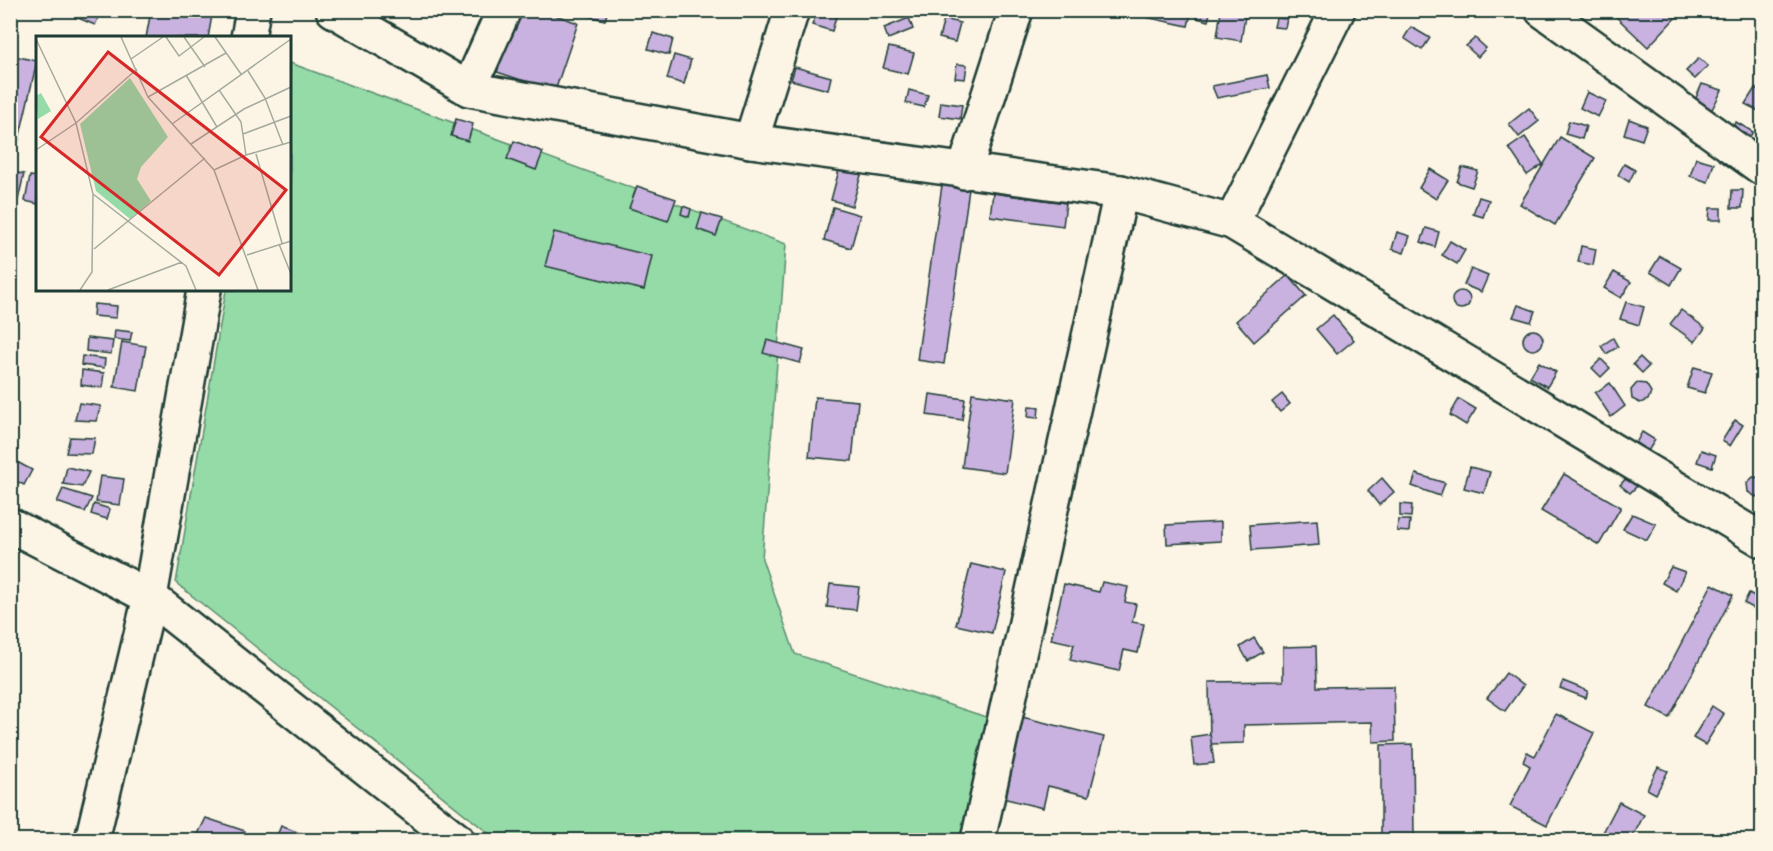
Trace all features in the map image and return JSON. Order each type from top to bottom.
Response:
[{"type":"street","points":[[248,36],[253,10]]},
{"type":"street","points":[[333,10],[469,89],[751,141],[1121,192],[1232,222],[1762,540]]},
{"type":"street","points":[[469,89],[504,10]]},
{"type":"street","points":[[751,141],[792,10]]},
{"type":"street","points":[[964,172],[1016,10]]},
{"type":"street","points":[[1232,222],[1338,10]]},
{"type":"street","points":[[1542,10],[1762,168]]},
{"type":"street","points":[[978,840],[1121,192]]},
{"type":"street","points":[[92,840],[150,597],[204,291]]},
{"type":"street","points":[[10,525],[150,597],[457,840]]},
{"type":"green space","points":[[291,63],[786,244],[762,559],[795,654],[992,719],[966,840],[497,840],[176,583],[226,291],[291,291]]},
{"type":"building","points":[[59,10],[102,10],[95,25]]},
{"type":"building","points":[[151,10],[213,10],[208,36],[146,36]]},
{"type":"building","points":[[518,10],[541,10],[578,23],[555,91],[497,72]]},
{"type":"building","points":[[585,10],[608,10],[605,20],[584,15]]},
{"type":"building","points":[[705,10],[722,10],[721,15]]},
{"type":"building","points":[[817,10],[838,10],[832,31],[812,25]]},
{"type":"building","points":[[1146,10],[1192,10],[1188,26],[1145,17]]},
{"type":"building","points":[[1199,10],[1211,10],[1208,21],[1197,18]]},
{"type":"building","points":[[1221,10],[1246,10],[1241,41],[1217,37]]},
{"type":"building","points":[[1673,10],[1678,15],[1648,47],[1611,12]]},
{"type":"building","points":[[909,18],[913,29],[888,39],[884,28]]},
{"type":"building","points":[[1276,18],[1287,19],[1285,28],[1274,27]]},
{"type":"building","points":[[944,19],[960,23],[955,42],[939,38]]},
{"type":"building","points":[[1411,27],[1430,38],[1422,50],[1404,38]]},
{"type":"building","points":[[653,33],[673,39],[669,55],[648,49]]},
{"type":"building","points":[[1475,38],[1486,48],[1478,57],[1466,46]]},
{"type":"building","points":[[889,47],[914,53],[908,74],[883,68]]},
{"type":"building","points":[[10,55],[36,61],[36,65],[14,161],[10,161]]},
{"type":"building","points":[[674,55],[691,60],[684,84],[667,79]]},
{"type":"building","points":[[1699,58],[1708,66],[1695,79],[1686,71]]},
{"type":"building","points":[[957,64],[967,65],[965,79],[955,78]]},
{"type":"building","points":[[795,67],[831,77],[828,90],[791,80]]},
{"type":"building","points":[[1267,75],[1270,88],[1217,98],[1212,86]]},
{"type":"building","points":[[1702,84],[1722,90],[1707,119],[1691,109]]},
{"type":"building","points":[[1755,88],[1762,93],[1762,113],[1745,104]]},
{"type":"building","points":[[909,90],[928,95],[924,107],[906,103]]},
{"type":"building","points":[[1587,92],[1606,101],[1598,117],[1580,108]]},
{"type":"building","points":[[941,102],[962,105],[960,119],[939,116]]},
{"type":"building","points":[[1529,108],[1539,121],[1519,137],[1509,124]]},
{"type":"building","points":[[456,119],[473,124],[468,141],[451,136]]},
{"type":"building","points":[[1629,119],[1647,126],[1642,140],[1624,134]]},
{"type":"building","points":[[1569,121],[1586,126],[1582,139],[1565,134]]},
{"type":"building","points":[[1736,122],[1753,132],[1742,149],[1725,139]]},
{"type":"building","points":[[1525,137],[1543,164],[1527,175],[1509,148]]},
{"type":"building","points":[[1560,137],[1595,158],[1555,225],[1520,204]]},
{"type":"building","points":[[514,141],[543,152],[536,170],[507,159]]},
{"type":"building","points":[[1696,158],[1714,163],[1708,182],[1690,176]]},
{"type":"building","points":[[842,159],[864,165],[852,206],[831,200]]},
{"type":"building","points":[[1624,164],[1635,170],[1629,182],[1618,175]]},
{"type":"building","points":[[1462,167],[1478,171],[1472,187],[1457,182]]},
{"type":"building","points":[[1430,169],[1448,180],[1436,199],[1419,188]]},
{"type":"building","points":[[10,172],[24,174],[18,200],[10,198]]},
{"type":"building","points":[[30,176],[36,177],[36,204],[25,201]]},
{"type":"building","points":[[942,185],[969,189],[944,364],[917,360]]},
{"type":"building","points":[[637,186],[676,199],[668,221],[629,208]]},
{"type":"building","points":[[1732,190],[1743,190],[1742,208],[1731,208]]},
{"type":"building","points":[[993,193],[1066,203],[1063,226],[990,216]]},
{"type":"building","points":[[1479,197],[1489,200],[1483,217],[1473,214]]},
{"type":"building","points":[[683,206],[691,209],[689,217],[681,214]]},
{"type":"building","points":[[833,207],[860,215],[851,248],[824,240]]},
{"type":"building","points":[[1710,208],[1721,208],[1721,220],[1709,220]]},
{"type":"building","points":[[702,213],[722,219],[716,236],[697,229]]},
{"type":"building","points":[[1426,228],[1439,232],[1435,247],[1421,242]]},
{"type":"building","points":[[554,232],[652,256],[644,290],[545,266]]},
{"type":"building","points":[[1397,232],[1410,236],[1404,253],[1392,249]]},
{"type":"building","points":[[1450,241],[1465,250],[1457,264],[1442,255]]},
{"type":"building","points":[[1581,246],[1596,249],[1593,265],[1578,262]]},
{"type":"building","points":[[1660,256],[1681,268],[1671,285],[1650,272]]},
{"type":"building","points":[[1471,269],[1488,276],[1481,292],[1464,285]]},
{"type":"building","points":[[1614,272],[1631,282],[1621,298],[1604,288]]},
{"type":"building","points":[[1288,275],[1306,296],[1254,342],[1236,321]]},
{"type":"building","points":[[1457,291],[1465,291],[1470,296],[1468,307],[1457,309],[1452,304],[1452,296]]},
{"type":"building","points":[[1626,302],[1644,307],[1639,325],[1620,319]]},
{"type":"building","points":[[94,304],[117,306],[116,318],[93,316]]},
{"type":"building","points":[[1518,305],[1535,311],[1531,322],[1513,317]]},
{"type":"building","points":[[1681,310],[1705,328],[1695,342],[1670,324]]},
{"type":"building","points":[[1333,315],[1354,340],[1337,354],[1316,329]]},
{"type":"building","points":[[115,330],[132,332],[130,341],[114,339]]},
{"type":"building","points":[[1529,330],[1537,330],[1543,336],[1543,344],[1537,350],[1529,350],[1523,344],[1523,336]]},
{"type":"building","points":[[87,338],[113,341],[111,354],[86,351]]},
{"type":"building","points":[[1613,338],[1618,347],[1606,354],[1601,346]]},
{"type":"building","points":[[767,340],[804,350],[800,363],[763,353]]},
{"type":"building","points":[[122,342],[146,346],[138,391],[114,387]]},
{"type":"building","points":[[82,356],[105,359],[104,368],[81,365]]},
{"type":"building","points":[[1640,357],[1649,366],[1642,373],[1633,364]]},
{"type":"building","points":[[1601,359],[1610,368],[1601,377],[1592,368]]},
{"type":"building","points":[[1539,362],[1556,372],[1547,387],[1530,377]]},
{"type":"building","points":[[1694,367],[1712,372],[1705,393],[1687,388]]},
{"type":"building","points":[[82,370],[104,373],[102,388],[81,385]]},
{"type":"building","points":[[1610,383],[1625,406],[1611,417],[1595,393]]},
{"type":"building","points":[[1637,383],[1646,384],[1651,392],[1648,400],[1640,403],[1632,399],[1631,390]]},
{"type":"building","points":[[972,393],[1015,399],[1005,473],[962,467]]},
{"type":"building","points":[[930,394],[965,399],[962,420],[927,415]]},
{"type":"building","points":[[1282,394],[1290,404],[1280,412],[1272,402]]},
{"type":"building","points":[[815,397],[858,401],[852,461],[809,457]]},
{"type":"building","points":[[1459,399],[1476,409],[1466,425],[1450,415]]},
{"type":"building","points":[[79,403],[101,406],[96,421],[75,420]]},
{"type":"building","points":[[1029,406],[1039,407],[1038,418],[1028,417]]},
{"type":"building","points":[[1735,420],[1743,425],[1730,446],[1722,441]]},
{"type":"building","points":[[1642,432],[1655,440],[1648,451],[1636,443]]},
{"type":"building","points":[[70,437],[95,438],[92,454],[66,453]]},
{"type":"building","points":[[1701,450],[1716,455],[1712,467],[1697,462]]},
{"type":"building","points":[[17,462],[32,470],[24,485],[10,478]]},
{"type":"building","points":[[67,467],[89,472],[82,487],[63,484]]},
{"type":"building","points":[[1470,467],[1490,472],[1484,493],[1464,488]]},
{"type":"building","points":[[1631,473],[1641,482],[1630,493],[1620,485]]},
{"type":"building","points":[[1416,474],[1445,483],[1440,496],[1412,486]]},
{"type":"building","points":[[1564,474],[1621,507],[1599,545],[1541,511]]},
{"type":"building","points":[[100,476],[124,479],[120,505],[96,502]]},
{"type":"building","points":[[1753,477],[1762,478],[1762,494],[1756,497],[1748,492],[1747,483]]},
{"type":"building","points":[[1382,478],[1394,492],[1379,505],[1368,491]]},
{"type":"building","points":[[63,489],[92,498],[85,512],[57,502]]},
{"type":"building","points":[[94,504],[110,509],[107,519],[91,514]]},
{"type":"building","points":[[1400,504],[1412,505],[1411,517],[1400,516]]},
{"type":"building","points":[[1632,514],[1656,524],[1647,540],[1623,529]]},
{"type":"building","points":[[1317,520],[1319,545],[1252,550],[1250,525]]},
{"type":"building","points":[[1398,520],[1410,520],[1409,532],[1397,531]]},
{"type":"building","points":[[1221,522],[1221,541],[1167,544],[1166,525]]},
{"type":"building","points":[[971,564],[1006,572],[992,633],[956,625]]},
{"type":"building","points":[[1671,567],[1685,572],[1676,591],[1662,583]]},
{"type":"building","points":[[1102,582],[1128,587],[1125,602],[1136,604],[1132,622],[1144,624],[1138,653],[1124,650],[1119,671],[1070,660],[1074,644],[1051,639],[1064,584],[1099,592]]},
{"type":"building","points":[[830,584],[859,587],[856,610],[827,607]]},
{"type":"building","points":[[1712,584],[1733,595],[1669,718],[1648,707]]},
{"type":"building","points":[[1749,593],[1762,600],[1762,613],[1744,603]]},
{"type":"building","points":[[1254,638],[1263,652],[1248,661],[1240,647]]},
{"type":"building","points":[[1316,646],[1317,687],[1394,686],[1395,741],[1373,742],[1372,722],[1244,725],[1244,743],[1210,744],[1209,682],[1283,681],[1283,647]]},
{"type":"building","points":[[1506,673],[1523,686],[1505,711],[1487,698]]},
{"type":"building","points":[[1563,681],[1588,691],[1586,698],[1560,688]]},
{"type":"building","points":[[1712,706],[1724,714],[1705,745],[1693,738]]},
{"type":"building","points":[[1556,714],[1594,733],[1547,825],[1510,806],[1530,766],[1523,762],[1527,752],[1535,756]]},
{"type":"building","points":[[1018,716],[1104,737],[1089,796],[1048,786],[1043,808],[998,797]]},
{"type":"building","points":[[1210,734],[1214,763],[1194,765],[1191,737]]},
{"type":"building","points":[[1413,744],[1414,836],[1381,837],[1381,745]]},
{"type":"building","points":[[1658,767],[1668,771],[1656,794],[1647,789]]},
{"type":"building","points":[[1619,802],[1644,815],[1631,840],[1599,840]]},
{"type":"building","points":[[206,818],[245,831],[242,840],[195,840]]},
{"type":"building","points":[[281,826],[318,840],[275,840]]},
{"type":"building","points":[[124,834],[137,836],[136,840],[122,840]]}]
